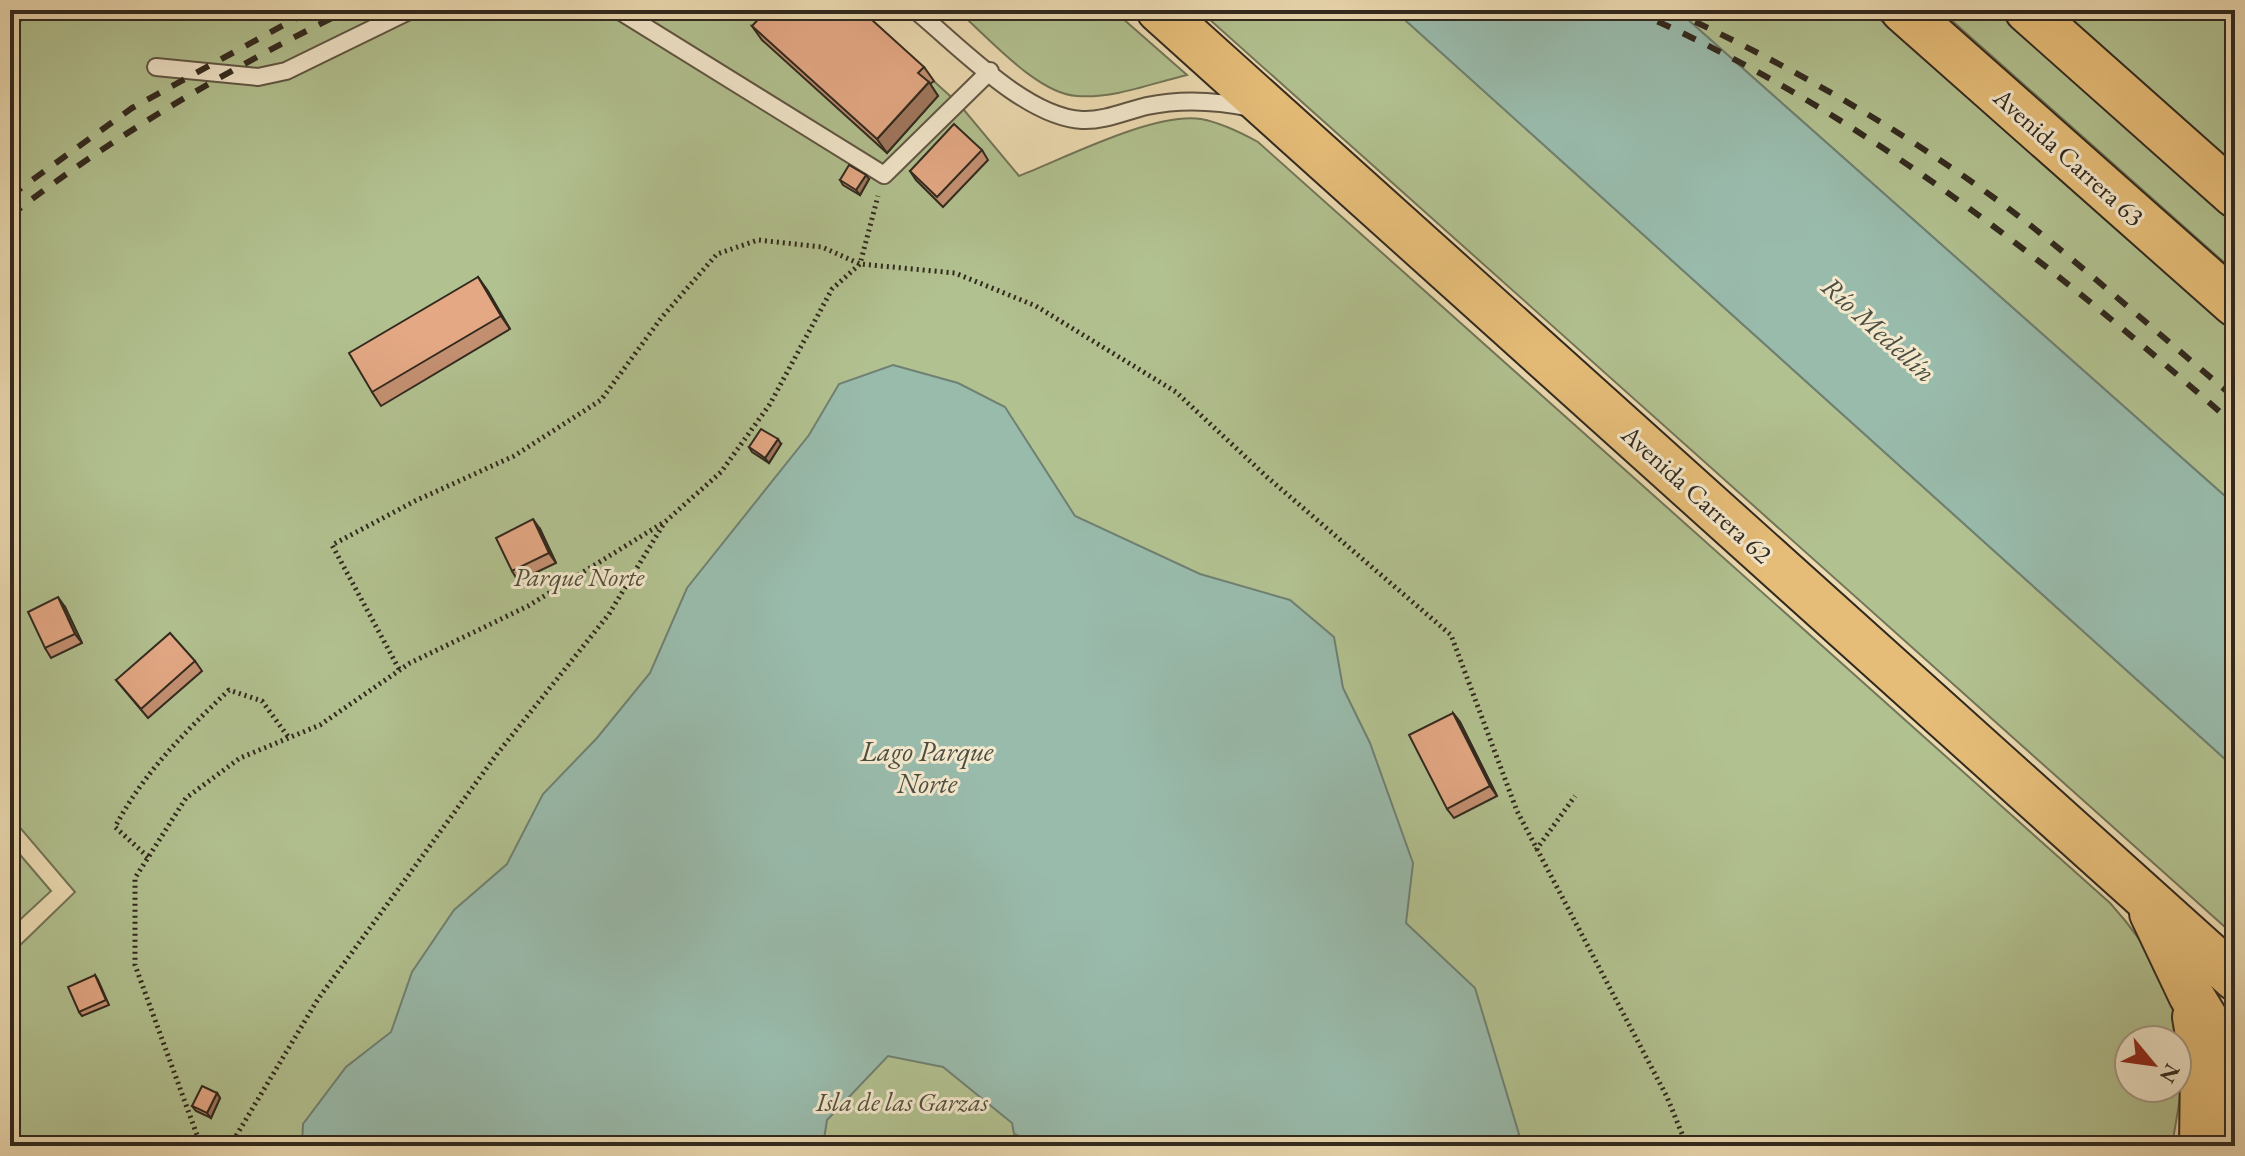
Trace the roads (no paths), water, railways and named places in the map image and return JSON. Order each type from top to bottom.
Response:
[{"type":"highway","name":"Avenida Carrera 62","points":[[1159,10],[2235,978]]},
{"type":"highway","name":"Avenida Carrera 63","points":[[1903,10],[2235,304]]},
{"type":"highway","points":[[2027,10],[2235,195]]},
{"type":"highway","points":[[2144,896],[2191,995],[2235,1068]]},
{"type":"highway","points":[[2191,995],[2203,1064],[2202,1146]]},
{"type":"lane","points":[[156,67],[258,77],[286,71],[411,10]]},
{"type":"lane","points":[[618,10],[884,175],[990,71]]},
{"type":"lane","points":[[915,10],[1022,98],[1057,116],[1083,120],[1149,105],[1221,102],[1271,111]]},
{"type":"water","name":"Río Medellín","points":[[1394,10],[1677,10],[2235,505],[2235,768]]},
{"type":"water","name":"Lago Parque Norte","points":[[893,365],[958,383],[1005,407],[1075,516],[1200,574],[1290,600],[1334,637],[1343,688],[1370,743],[1413,863],[1406,923],[1475,988],[1519,1134],[1512,1146],[1046,1146],[1014,1134],[1012,1123],[943,1067],[888,1056],[827,1120],[823,1146],[302,1146],[303,1124],[346,1067],[391,1032],[412,972],[454,910],[507,864],[543,794],[597,738],[650,673],[687,588],[809,435],[839,384]]},
{"type":"railway","points":[[10,196],[132,108],[311,10]]},
{"type":"railway","points":[[10,216],[90,158],[174,104],[348,10]]},
{"type":"railway","points":[[1632,10],[1715,49],[1874,142],[2023,249],[2235,425]]},
{"type":"railway","points":[[1670,10],[1812,82],[1950,167],[2035,229],[2235,398]]},
{"type":"park label","name":"Parque Norte","points":[[579,577]]},
{"type":"park label","name":"Isla de las Garzas","points":[[902,1102]]}]
